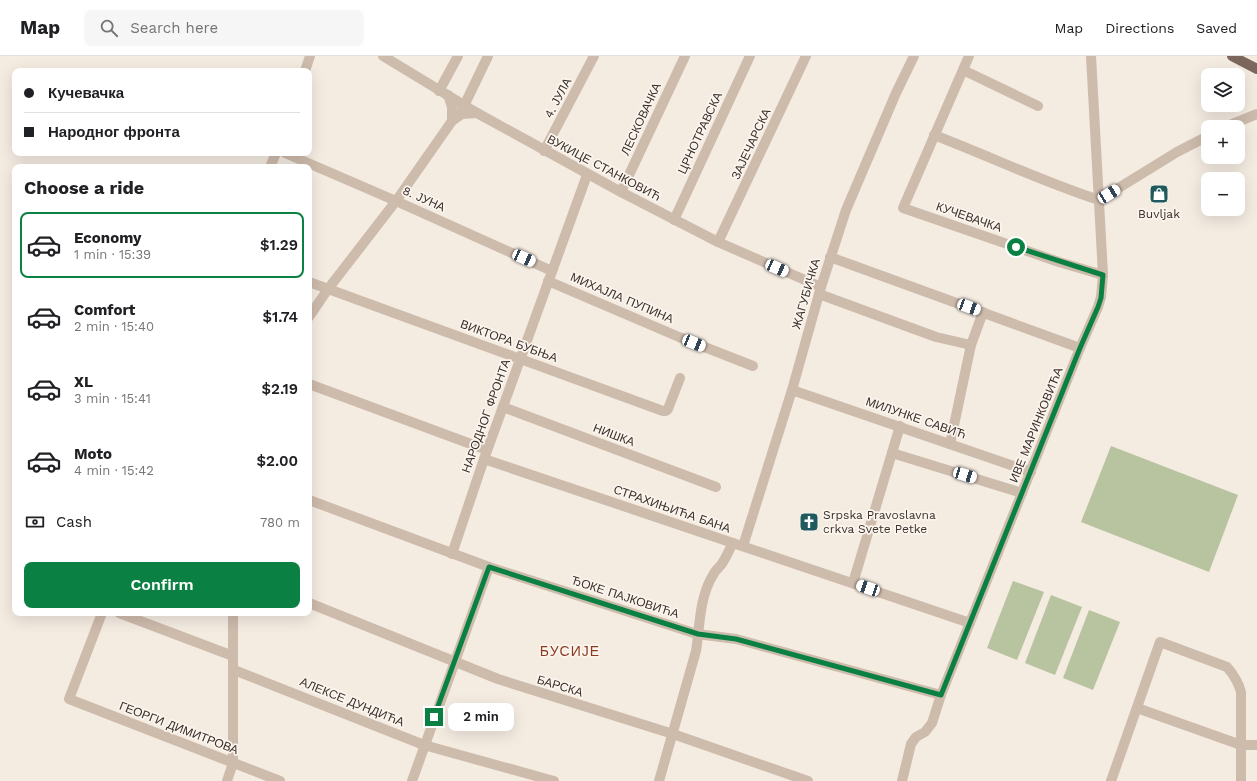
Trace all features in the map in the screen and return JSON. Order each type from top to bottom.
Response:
[{"type":"main road","points":[[1232,56],[1257,69]]},
{"type":"street","points":[[306,68],[310,56]]},
{"type":"street","name":"ВУКИЦЕ СТАНКОВИЋ","points":[[383,56],[477,113],[587,175],[718,242],[820,290],[936,337],[971,345]]},
{"type":"street","points":[[456,118],[444,93],[458,56]]},
{"type":"street","points":[[312,312],[396,201],[456,118],[488,56]]},
{"type":"street","name":"4. ЈУЛА","points":[[544,151],[594,56]]},
{"type":"street","name":"ЛЕСКОВАЧКА","points":[[621,192],[685,56]]},
{"type":"street","name":"ЦРНОТРАВСКА","points":[[674,220],[750,56]]},
{"type":"street","name":"ЗАЈЕЧАРСКА","points":[[718,242],[806,56]]},
{"type":"street","name":"ЖАГУБИЧКА","points":[[659,781],[696,651],[703,602],[707,588],[713,574],[738,545],[792,390],[820,290],[846,210],[896,93],[914,56]]},
{"type":"street","name":"КУЧЕВАЧКА","points":[[969,56],[903,208],[1059,262],[1103,275]]},
{"type":"street","name":"ИВЕ МАРИНКОВИЋА","points":[[902,781],[911,744],[916,737],[925,732],[932,723],[941,695],[1101,298],[1103,275],[1091,56]]},
{"type":"street","points":[[963,70],[1038,106]]},
{"type":"street","points":[[456,118],[470,113],[477,113]]},
{"type":"street","points":[[1242,120],[1257,114]]},
{"type":"street","points":[[934,134],[1022,172],[1070,191],[1099,200],[1177,152],[1201,140]]},
{"type":"street","name":"8. ЈУНА","points":[[292,156],[310,164]]},
{"type":"street","name":"8. ЈУНА","points":[[312,165],[552,271]]},
{"type":"street","name":"НАРОДНОГ ФРОНТА","points":[[452,554],[485,455],[587,175]]},
{"type":"street","points":[[830,257],[1080,348]]},
{"type":"street","name":"МИХАЈЛА ПУПИНА","points":[[548,281],[679,337],[753,366]]},
{"type":"street","name":"ВИКТОРА БУБЊА","points":[[312,283],[664,411],[668,409],[680,378]]},
{"type":"street","points":[[950,444],[971,345],[984,312]]},
{"type":"street","name":"СТРАХИЊИЋА БАНА","points":[[312,385],[485,455],[738,545],[970,623]]},
{"type":"street","name":"МИЛУНКЕ САВИЋ","points":[[792,390],[1031,472]]},
{"type":"street","name":"НИШКА","points":[[503,407],[716,488]]},
{"type":"street","points":[[853,583],[900,426]]},
{"type":"street","points":[[892,453],[1022,492]]},
{"type":"street","name":"ЂОКЕ ПАЈКОВИЋА","points":[[312,501],[489,567],[698,634],[736,639],[941,695]]},
{"type":"street","points":[[412,781],[489,567]]},
{"type":"street","name":"БАРСКА","points":[[312,604],[498,679],[673,734],[808,781]]},
{"type":"street","name":"ГЕОРГИ ДИМИТРОВА","points":[[101,616],[69,699],[280,781]]},
{"type":"street","points":[[127,616],[233,656]]},
{"type":"street","points":[[227,781],[233,763],[233,616]]},
{"type":"street","points":[[1111,781],[1160,642],[1227,667],[1234,674],[1239,683],[1241,692],[1241,781]]},
{"type":"street","name":"АЛЕКСЕ ДУНДИЋА","points":[[234,670],[424,745],[554,781]]},
{"type":"street","points":[[1137,708],[1241,745],[1257,746]]},
{"type":"green space","points":[[1111,446],[1238,495],[1209,572],[1081,522]]},
{"type":"green space","points":[[1013,581],[1044,592],[1017,660],[987,648]]},
{"type":"green space","points":[[1051,595],[1082,607],[1055,675],[1025,663]]},
{"type":"green space","points":[[1089,610],[1120,622],[1093,690],[1063,678]]},
{"type":"place","name":"Buvljak","points":[[1159,194]]},
{"type":"place","name":"Srpska Pravoslavna crkva Svete Petke","points":[[809,522]]},
{"type":"district","name":"БУСИЈЕ","points":[[570,651]]},
{"type":"route","points":[[434,717],[489,567],[698,634],[736,639],[941,695],[1101,298],[1103,275],[1016,247]]}]
